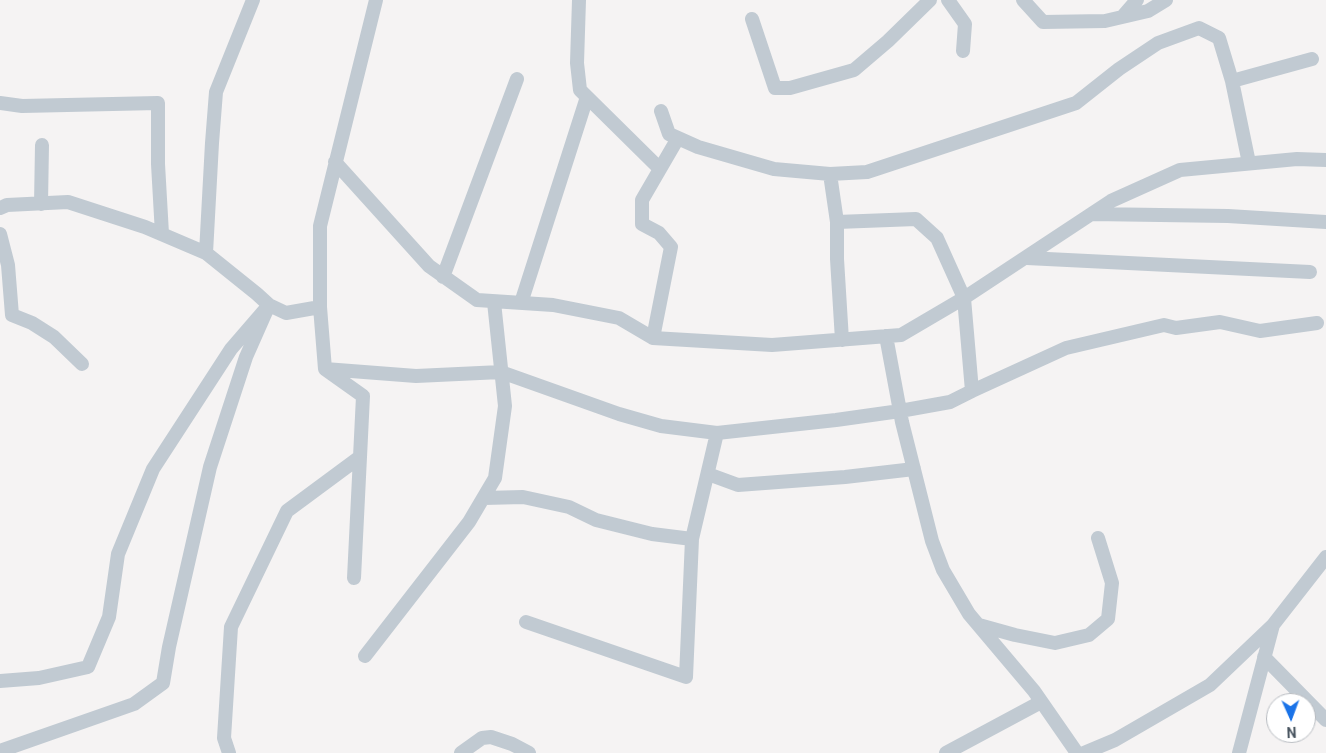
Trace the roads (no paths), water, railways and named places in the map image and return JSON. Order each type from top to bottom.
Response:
[{"type":"street","points":[[206,252],[216,92],[253,0]]},
{"type":"street","points":[[354,578],[363,396],[325,369],[320,307],[320,226],[376,0]]},
{"type":"street","points":[[579,0],[577,63],[580,90],[660,169]]},
{"type":"street","points":[[752,19],[775,88],[790,88],[854,70],[888,41],[930,0]]},
{"type":"street","points":[[948,0],[965,24],[963,51]]},
{"type":"street","points":[[1023,0],[1043,22],[1105,20],[1148,11],[1166,0]]},
{"type":"street","points":[[1123,16],[1137,0]]},
{"type":"street","points":[[661,111],[669,134],[698,147],[774,169],[830,174],[867,172],[1076,103],[1119,69],[1158,42],[1199,28],[1219,38],[1232,80],[1249,163]]},
{"type":"street","points":[[1232,80],[1312,59]]},
{"type":"street","points":[[444,276],[517,79]]},
{"type":"street","points":[[521,303],[587,97]]},
{"type":"street","points":[[0,103],[22,106],[158,103],[158,164],[162,234]]},
{"type":"street","points":[[653,338],[671,247],[659,233],[642,224],[642,200],[678,138]]},
{"type":"street","points":[[41,204],[42,145]]},
{"type":"street","points":[[336,162],[429,266],[477,300],[553,305],[619,318],[653,338],[772,345],[902,335],[1027,258],[1110,202],[1180,170],[1297,159],[1326,160]]},
{"type":"street","points":[[830,174],[836,222],[842,340]]},
{"type":"street","points":[[0,208],[68,202],[162,234],[206,252],[269,305],[286,313],[320,307]]},
{"type":"street","points":[[1092,214],[1228,216],[1326,222]]},
{"type":"street","points":[[836,222],[916,219],[937,238],[964,298],[972,391]]},
{"type":"street","points":[[0,234],[8,265],[12,315],[32,323],[54,337],[82,364]]},
{"type":"street","points":[[1027,258],[1310,272]]},
{"type":"street","points":[[365,656],[470,522],[496,478],[504,406],[494,302]]},
{"type":"street","points":[[0,681],[39,678],[88,667],[109,617],[118,554],[153,469],[231,349],[269,305]]},
{"type":"street","points":[[0,751],[134,704],[164,683],[169,647],[210,467],[246,357],[269,305]]},
{"type":"street","points":[[325,369],[416,376],[501,372],[619,414],[661,426],[717,432],[836,420],[950,402],[1066,348],[1164,325],[1176,328],[1220,322],[1260,331],[1317,323]]},
{"type":"street","points":[[886,336],[900,411],[914,469],[932,541],[943,570],[969,614],[1041,702],[1077,753]]},
{"type":"street","points":[[526,622],[686,677],[692,539],[717,432]]},
{"type":"street","points":[[229,753],[224,738],[231,627],[287,511],[360,457]]},
{"type":"street","points":[[708,474],[738,485],[846,477],[914,469]]},
{"type":"street","points":[[484,498],[523,497],[569,507],[596,520],[652,534],[692,539]]},
{"type":"street","points":[[979,625],[1055,643],[1089,635],[1108,619],[1112,584],[1098,538]]},
{"type":"street","points":[[1084,753],[1115,740],[1210,685],[1273,624],[1326,557]]},
{"type":"street","points":[[1239,753],[1273,624]]},
{"type":"street","points":[[1264,657],[1326,720]]},
{"type":"street","points":[[946,753],[1041,702]]},
{"type":"street","points":[[461,753],[482,738],[491,737],[512,744],[529,753]]}]
